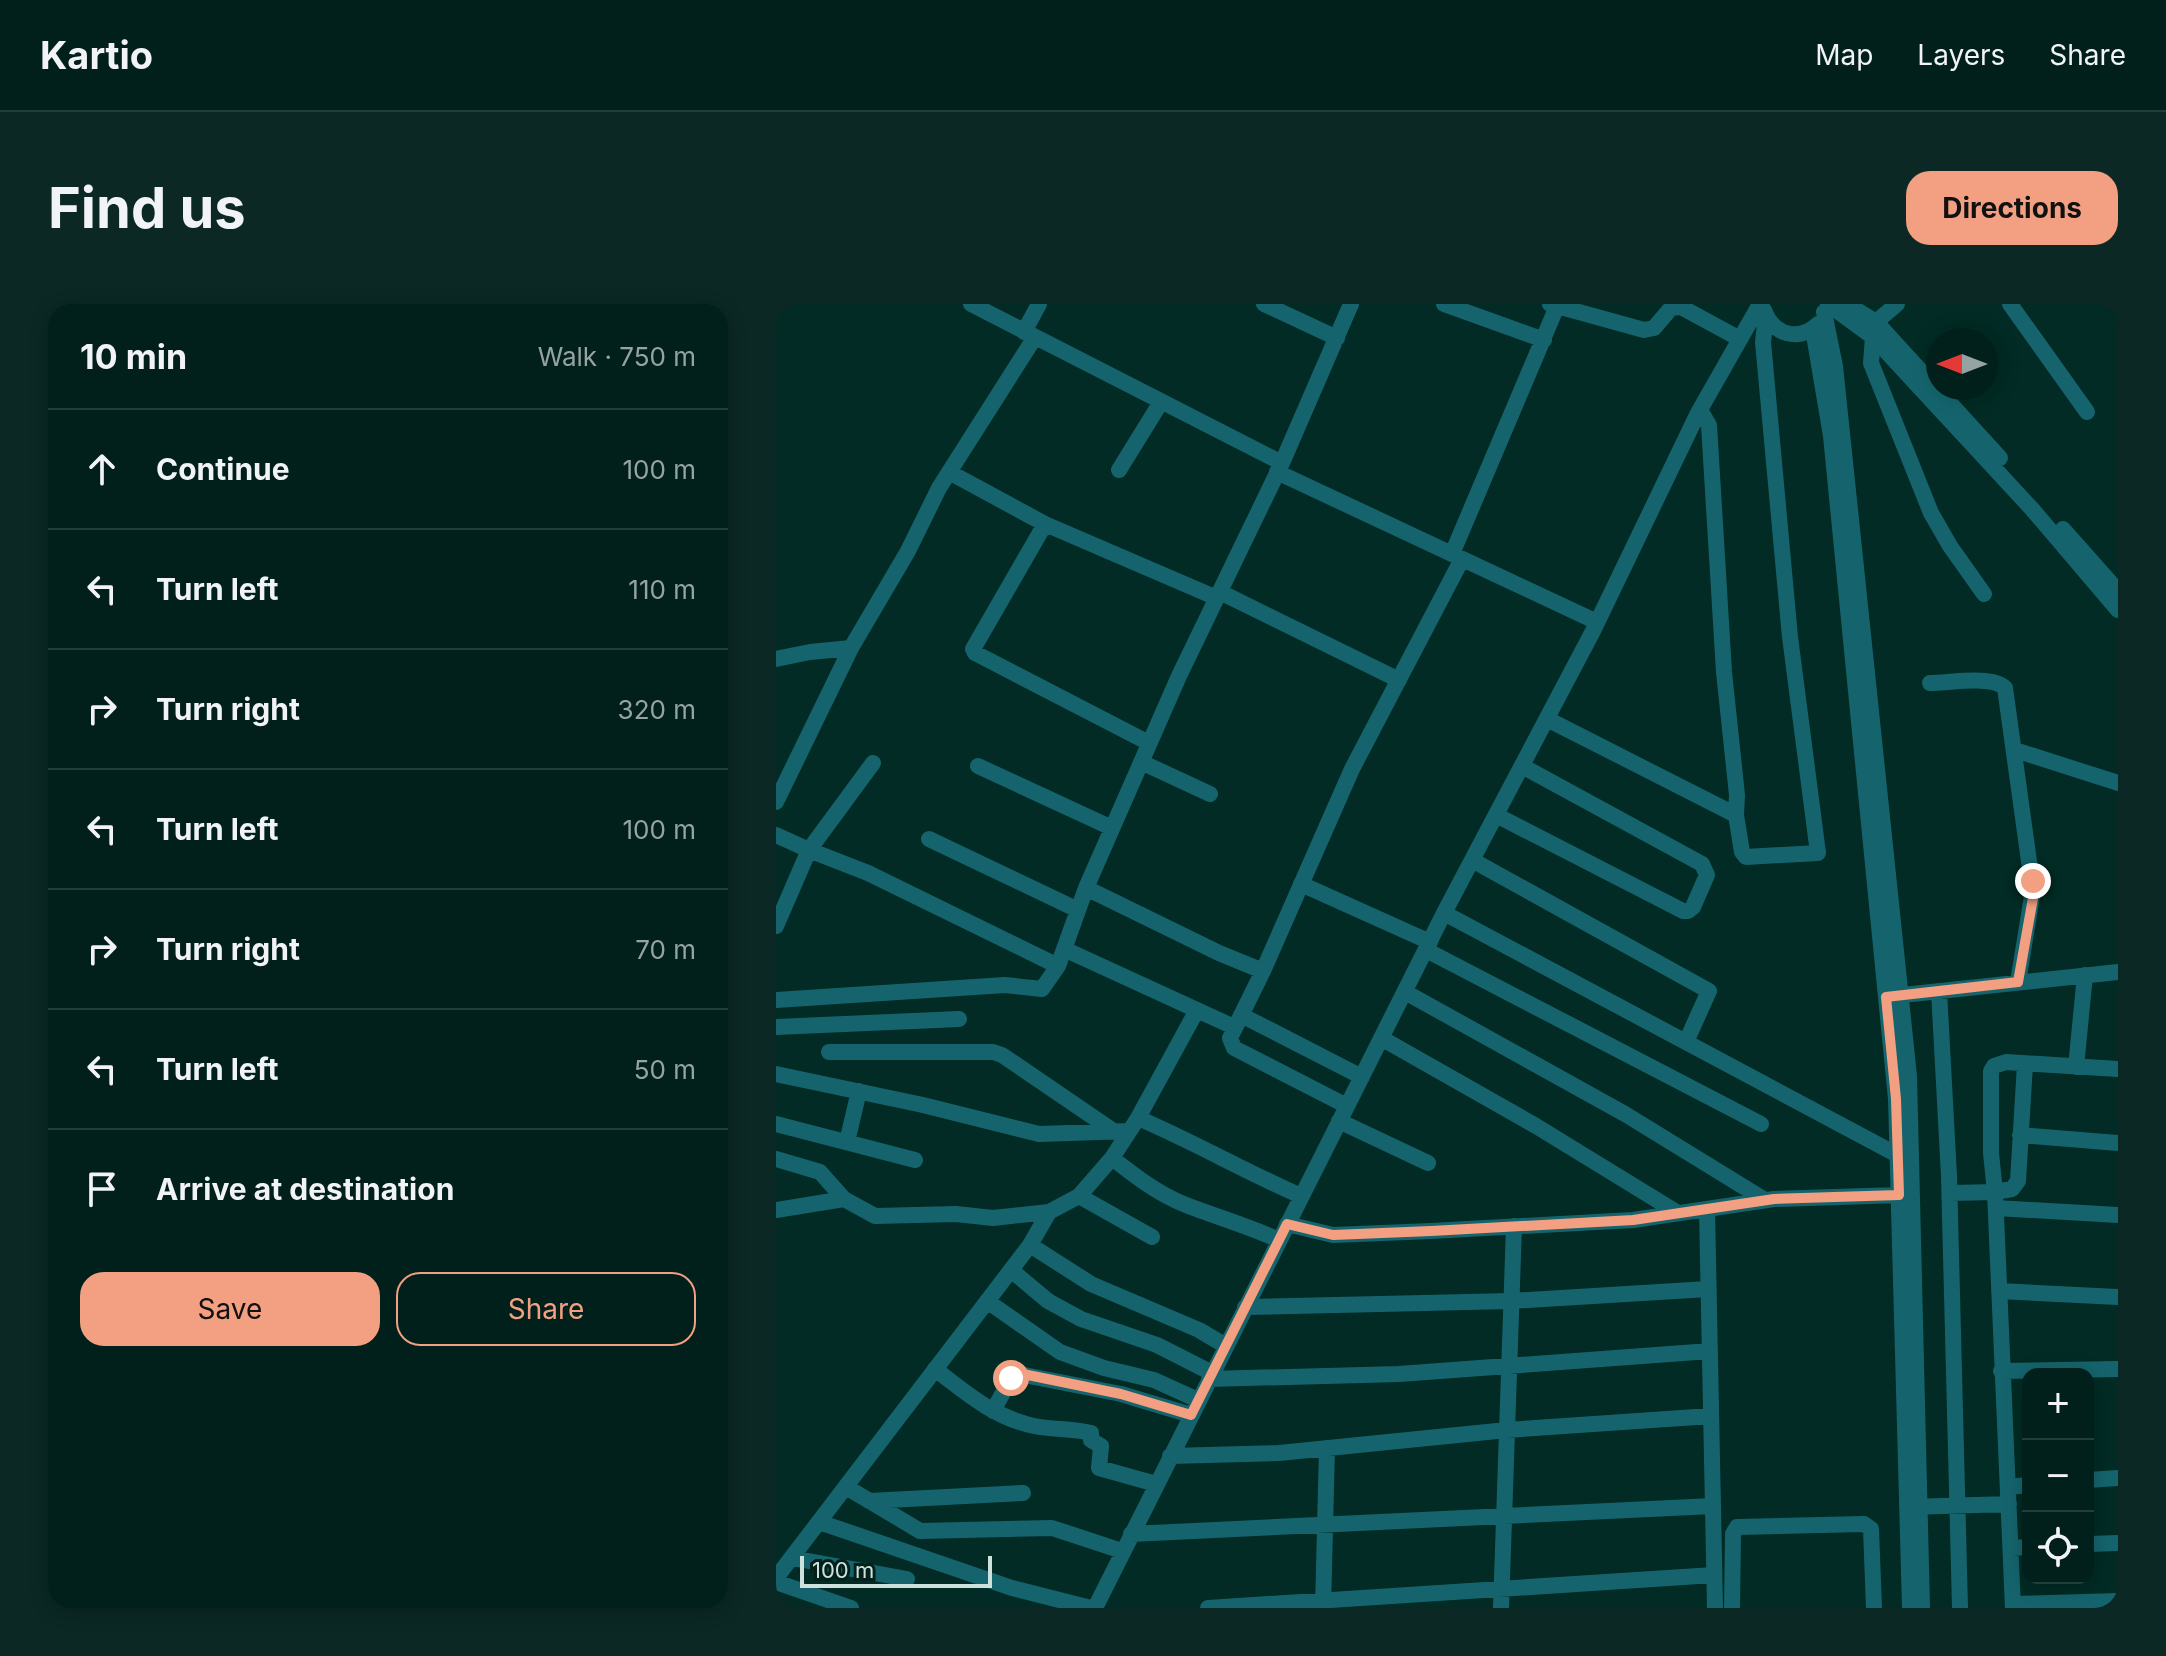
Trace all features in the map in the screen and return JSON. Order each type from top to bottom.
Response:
[{"type":"street","points":[[971,304],[1279,467],[1597,622]]},
{"type":"street","points":[[776,802],[851,648],[1029,335],[1039,304]]},
{"type":"street","points":[[1264,304],[1337,338]]},
{"type":"street","points":[[1444,304],[1544,340]]},
{"type":"street","points":[[1847,304],[2118,591]]},
{"type":"street","points":[[1897,304],[1874,330],[1871,363],[1931,513],[1984,594]]},
{"type":"street","points":[[2010,304],[2087,412]]},
{"type":"street","points":[[776,1000],[1005,985],[1042,989],[1058,966],[1086,888],[1149,743],[1279,467],[1337,338],[1347,305]]},
{"type":"street","points":[[1428,1163],[1234,1048],[1230,1038],[1352,769],[1399,680],[1457,556],[1544,340],[1555,305],[1644,330],[1654,328],[1671,308],[1681,307],[1740,339]]},
{"type":"street","points":[[1826,307],[1874,330],[2118,610]]},
{"type":"street","points":[[1826,307],[1813,329],[1831,436],[1893,996]]},
{"type":"street","points":[[1826,307],[1835,366],[1893,996],[1896,1099],[1904,1159],[1914,1507],[1910,1608]]},
{"type":"street","points":[[819,1522],[1012,1588],[1093,1608],[1444,913],[1597,622],[1700,410],[1740,339],[1763,308]]},
{"type":"street","points":[[1763,308],[1774,328],[1783,333],[1793,335],[1813,329]]},
{"type":"street","points":[[1700,410],[1709,425],[1722,641],[1737,795],[1736,815],[1742,852],[1746,857],[1818,853],[1790,637],[1763,342],[1763,308]]},
{"type":"street","points":[[1119,470],[1161,402]]},
{"type":"street","points":[[949,472],[1045,524],[1218,595],[1399,680]]},
{"type":"street","points":[[1045,524],[973,649],[975,653],[1149,743]]},
{"type":"street","points":[[776,659],[851,648]]},
{"type":"street","points":[[1930,683],[1992,681],[2002,684],[2015,750],[2033,890],[2018,982]]},
{"type":"street","points":[[1547,719],[1736,815]]},
{"type":"street","points":[[2015,750],[2118,783]]},
{"type":"street","points":[[1141,762],[1210,794]]},
{"type":"street","points":[[776,926],[809,850],[873,763]]},
{"type":"street","points":[[978,766],[1112,828]]},
{"type":"street","points":[[1496,815],[1683,911],[1693,907],[1707,875],[1702,864],[1522,766]]},
{"type":"street","points":[[776,835],[868,873],[1058,966]]},
{"type":"street","points":[[929,839],[1078,910]]},
{"type":"street","points":[[1472,860],[1709,991],[1686,1042]]},
{"type":"street","points":[[1301,884],[1428,946],[1761,1124]]},
{"type":"street","points":[[1086,888],[1263,971]]},
{"type":"street","points":[[1444,913],[1904,1159]]},
{"type":"street","points":[[1064,949],[1197,1010],[1237,1021],[1362,1077]]},
{"type":"street","points":[[1893,996],[2118,972]]},
{"type":"street","points":[[2076,1067],[2085,975]]},
{"type":"street","points":[[1939,991],[1950,1193],[1960,1608]]},
{"type":"street","points":[[1405,992],[1625,1114],[1765,1200]]},
{"type":"street","points":[[776,1159],[820,1172],[844,1199],[875,1216],[956,1214],[993,1218],[1049,1212],[1079,1196],[1112,1158],[1127,1127],[1197,1010]]},
{"type":"street","points":[[776,1027],[959,1019]]},
{"type":"street","points":[[1381,1038],[1536,1126],[1678,1213]]},
{"type":"street","points":[[829,1052],[993,1052],[1127,1127]]},
{"type":"street","points":[[2118,1069],[2000,1063],[1991,1071],[1991,1153],[1996,1200],[2008,1495],[2020,1548],[2013,1606],[2118,1601]]},
{"type":"street","points":[[1996,1200],[2017,1184],[2025,1064]]},
{"type":"street","points":[[776,1074],[1039,1134],[1127,1127],[1184,1138],[1253,1175],[1301,1196]]},
{"type":"street","points":[[847,1142],[859,1091]]},
{"type":"street","points":[[776,1124],[915,1160]]},
{"type":"street","points":[[2020,1135],[2118,1143]]},
{"type":"street","points":[[1112,1158],[1153,1189],[1279,1240]]},
{"type":"street","points":[[1904,1159],[1899,1195],[1922,1608]]},
{"type":"street","points":[[1950,1193],[2118,1215]]},
{"type":"street","points":[[1287,1224],[1333,1235],[1633,1220],[1765,1200],[1899,1195]]},
{"type":"street","points":[[1079,1196],[1152,1237]]},
{"type":"street","points":[[776,1210],[844,1199]]},
{"type":"street","points":[[1707,1209],[1715,1608]]},
{"type":"street","points":[[851,1608],[776,1580],[1030,1245],[1049,1212]]},
{"type":"street","points":[[1501,1608],[1514,1226]]},
{"type":"street","points":[[1030,1245],[1091,1284],[1199,1330],[1226,1346]]},
{"type":"street","points":[[1011,1270],[1048,1301],[1081,1319],[1157,1345],[1210,1376],[1399,1374],[1710,1351]]},
{"type":"street","points":[[1245,1307],[1511,1301],[1708,1289]]},
{"type":"street","points":[[1999,1291],[2118,1297]]},
{"type":"street","points":[[987,1301],[1060,1352],[1104,1368],[1154,1380],[1194,1407]]},
{"type":"street","points":[[935,1369],[993,1411],[1036,1426],[1069,1427],[1091,1433],[1091,1440],[1101,1446],[1099,1468],[1156,1484]]},
{"type":"street","points":[[2094,1371],[2118,1369]]},
{"type":"street","points":[[2001,1371],[2022,1371]]},
{"type":"street","points":[[993,1411],[1011,1378],[1019,1374],[1194,1407]]},
{"type":"street","points":[[1170,1456],[1279,1453],[1507,1430],[1711,1416]]},
{"type":"street","points":[[1323,1604],[1327,1448]]},
{"type":"street","points":[[2094,1480],[2118,1478]]},
{"type":"street","points":[[846,1487],[920,1531],[1052,1528],[1122,1551]]},
{"type":"street","points":[[1914,1507],[1957,1506],[2008,1495],[2022,1488]]},
{"type":"street","points":[[869,1501],[1023,1493]]},
{"type":"street","points":[[1131,1534],[1713,1506]]},
{"type":"street","points":[[1732,1608],[1733,1534],[1737,1527],[1864,1524],[1871,1529],[1874,1608]]},
{"type":"street","points":[[2094,1544],[2118,1543]]},
{"type":"street","points":[[792,1558],[907,1579]]},
{"type":"street","points":[[1208,1608],[1323,1604],[1714,1575]]},
{"type":"route","points":[[1011,1378],[1023,1374],[1121,1394],[1191,1415],[1287,1224],[1333,1235],[1431,1231],[1633,1220],[1774,1199],[1899,1195],[1896,1099],[1886,997],[2018,982],[2033,898],[2033,881]]}]
